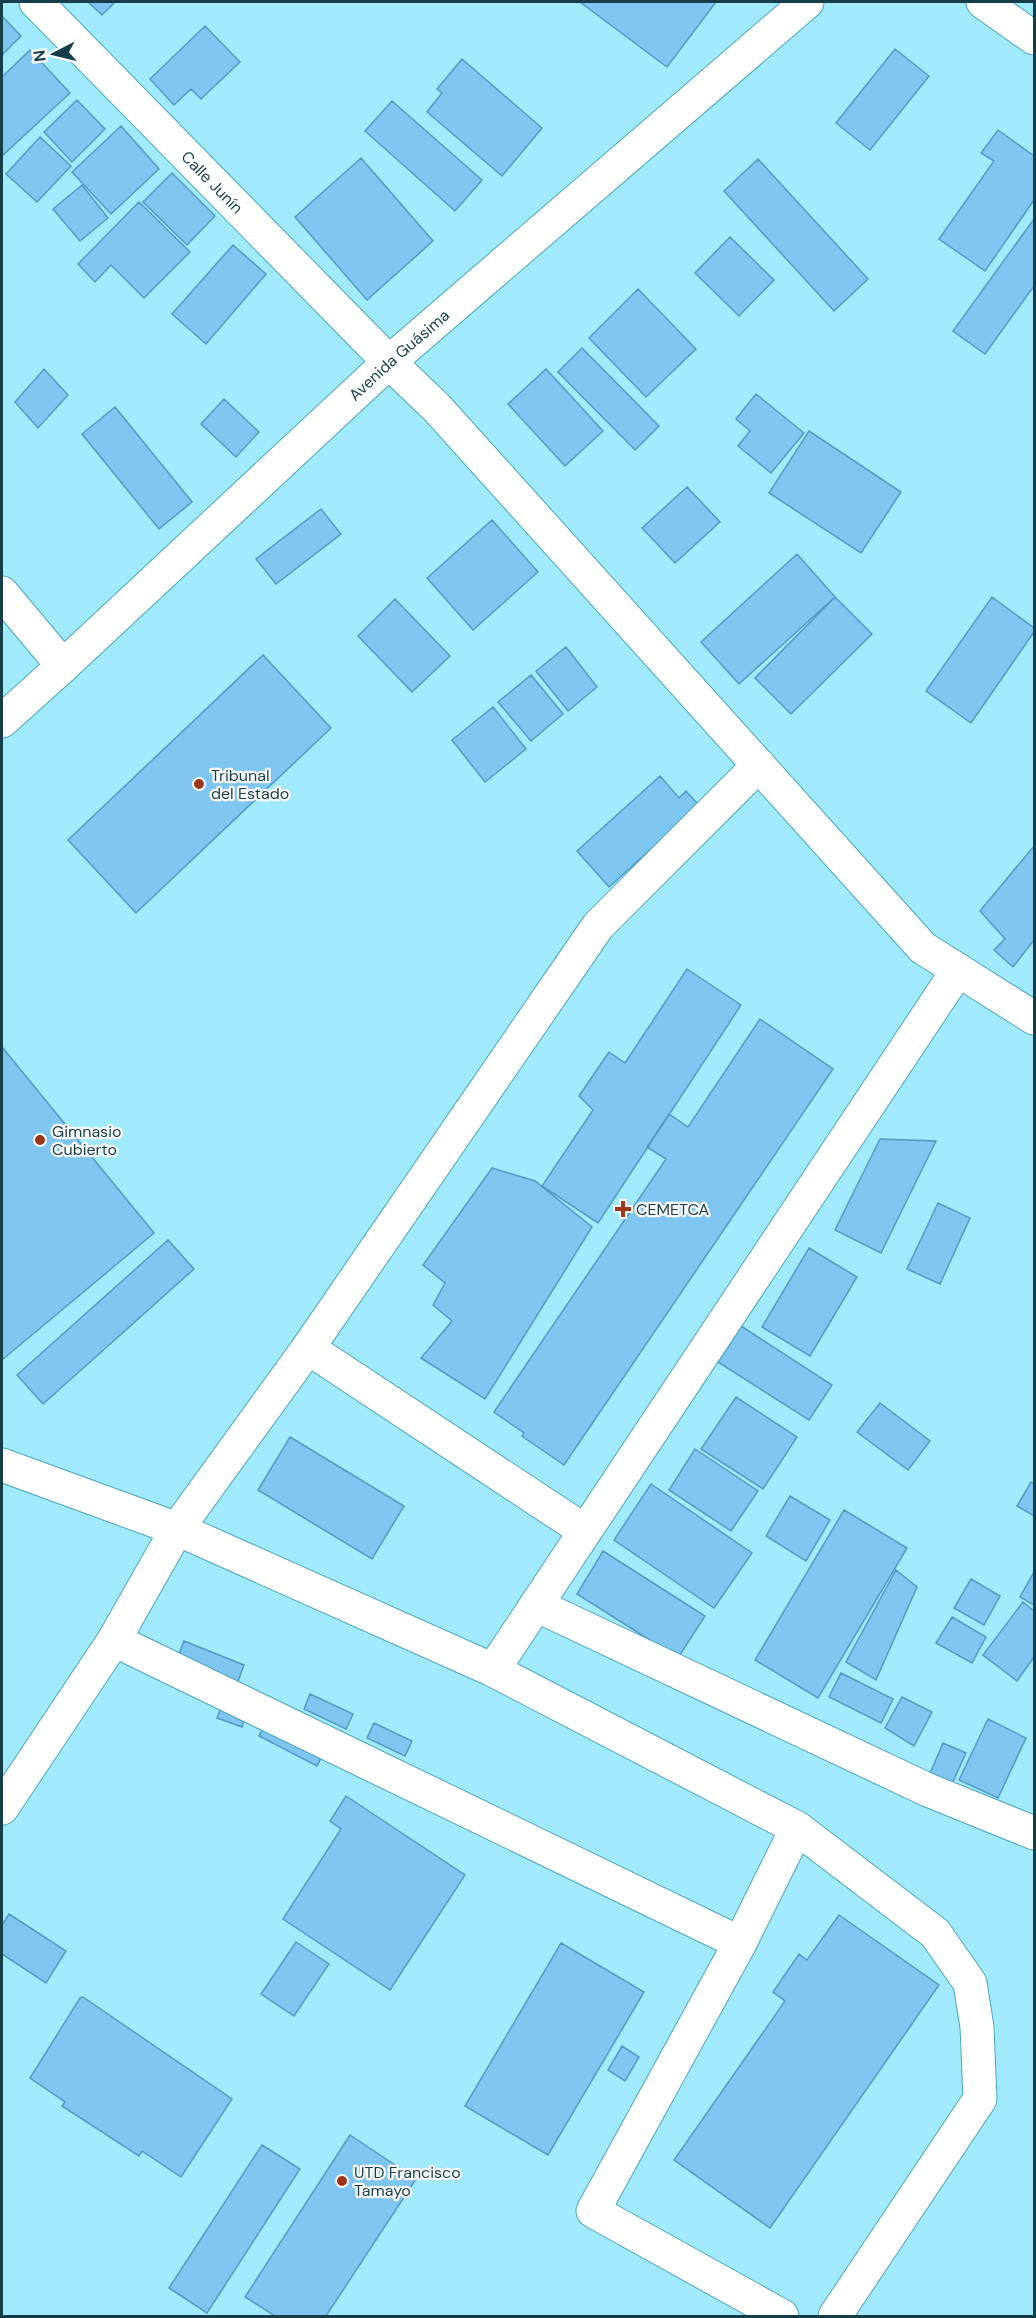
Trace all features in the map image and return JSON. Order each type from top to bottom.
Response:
[{"type":"main road","name":"Calle Junín","points":[[36,2],[436,408],[923,948],[1035,1018]]},
{"type":"main road","name":"Avenida Guásima","points":[[2,721],[389,362],[807,2]]},
{"type":"main road","points":[[983,2],[1035,38]]},
{"type":"main road","points":[[2,593],[63,666]]},
{"type":"main road","points":[[2,1808],[114,1640],[177,1529],[308,1348],[598,926],[759,765]]},
{"type":"main road","points":[[493,1670],[958,970]]},
{"type":"main road","points":[[308,1348],[585,1531]]},
{"type":"main road","points":[[2,1465],[177,1529],[493,1670],[797,1828],[935,1933],[970,1983],[977,2027],[980,2098],[835,2316]]},
{"type":"main road","points":[[536,1605],[928,1790],[1035,1833]]},
{"type":"main road","points":[[114,1640],[740,1943]]},
{"type":"main road","points":[[782,2316],[593,2211],[740,1943],[797,1828]]},
{"type":"building","points":[[88,2],[115,2],[102,15]]},
{"type":"building","points":[[580,2],[716,2],[667,67]]},
{"type":"building","points":[[2,16],[21,36],[2,55]]},
{"type":"building","points":[[205,26],[240,62],[201,99],[191,89],[174,105],[150,79]]},
{"type":"building","points":[[895,49],[929,76],[870,150],[836,123]]},
{"type":"building","points":[[30,50],[70,93],[2,156],[2,77]]},
{"type":"building","points":[[462,59],[542,128],[502,176],[427,112],[442,93],[437,89]]},
{"type":"building","points":[[77,100],[105,129],[72,162],[44,132]]},
{"type":"building","points":[[392,101],[482,180],[455,211],[365,131]]},
{"type":"building","points":[[121,126],[159,169],[111,214],[72,172]]},
{"type":"building","points":[[998,130],[1034,156],[1034,200],[985,271],[939,239],[994,161],[981,153]]},
{"type":"building","points":[[40,137],[71,166],[37,202],[6,174]]},
{"type":"building","points":[[361,158],[433,241],[367,300],[295,217]]},
{"type":"building","points":[[758,159],[868,279],[834,311],[724,191]]},
{"type":"building","points":[[172,173],[215,216],[187,245],[143,202]]},
{"type":"building","points":[[82,185],[108,218],[80,241],[53,209]]},
{"type":"building","points":[[139,202],[190,252],[144,298],[111,265],[95,282],[78,264]]},
{"type":"building","points":[[1034,219],[1034,286],[985,354],[953,331]]},
{"type":"building","points":[[730,237],[774,280],[739,316],[695,273]]},
{"type":"building","points":[[233,245],[266,274],[206,344],[172,314]]},
{"type":"building","points":[[638,289],[696,349],[646,397],[589,338]]},
{"type":"building","points":[[582,348],[659,426],[635,450],[558,372]]},
{"type":"building","points":[[44,369],[68,395],[38,428],[15,402]]},
{"type":"building","points":[[546,369],[603,431],[565,466],[508,404]]},
{"type":"building","points":[[756,394],[804,433],[771,473],[738,446],[750,431],[736,419]]},
{"type":"building","points":[[224,399],[259,432],[236,457],[201,424]]},
{"type":"building","points":[[115,407],[192,502],[159,529],[82,434]]},
{"type":"building","points":[[809,431],[901,492],[861,553],[769,493]]},
{"type":"building","points":[[687,487],[720,522],[675,563],[642,528]]},
{"type":"building","points":[[321,509],[341,534],[276,584],[256,559]]},
{"type":"building","points":[[492,520],[538,572],[473,630],[427,578]]},
{"type":"building","points":[[797,554],[835,597],[739,684],[701,642]]},
{"type":"building","points":[[835,597],[872,634],[791,714],[755,678]]},
{"type":"building","points":[[992,597],[1034,628],[1034,632],[971,723],[926,691]]},
{"type":"building","points":[[395,599],[450,656],[412,692],[358,636]]},
{"type":"building","points":[[566,647],[597,687],[568,711],[536,671]]},
{"type":"building","name":"Tribunal del Estado","points":[[263,655],[331,728],[136,913],[68,840]]},
{"type":"building","points":[[531,675],[563,714],[531,741],[498,702]]},
{"type":"building","points":[[493,707],[526,749],[485,782],[452,740]]},
{"type":"building","points":[[660,776],[679,798],[686,791],[704,811],[680,823],[609,887],[577,851]]},
{"type":"building","points":[[1034,846],[1034,940],[1013,967],[994,950],[1005,939],[980,911]]},
{"type":"building","points":[[687,969],[741,1005],[598,1223],[542,1186],[593,1110],[579,1096],[609,1052],[625,1063]]},
{"type":"building","points":[[760,1019],[833,1069],[564,1465],[522,1436],[524,1433],[494,1412],[666,1159],[647,1147],[669,1114],[688,1127]]},
{"type":"building","name":"Gimnasio Cubierto","points":[[2,1047],[154,1233],[2,1360]]},
{"type":"building","points":[[880,1139],[936,1141],[881,1253],[835,1230]]},
{"type":"building","points":[[492,1168],[535,1181],[592,1227],[485,1399],[421,1358],[452,1321],[433,1305],[445,1283],[423,1265]]},
{"type":"building","points":[[938,1203],[970,1218],[940,1284],[907,1269]]},
{"type":"building","points":[[168,1240],[194,1269],[43,1404],[17,1375]]},
{"type":"building","points":[[809,1248],[857,1277],[810,1356],[762,1327]]},
{"type":"building","points":[[741,1326],[832,1385],[809,1420],[718,1362]]},
{"type":"building","points":[[736,1397],[797,1437],[763,1489],[701,1449]]},
{"type":"building","points":[[880,1403],[930,1441],[908,1470],[857,1432]]},
{"type":"building","points":[[290,1437],[404,1506],[372,1559],[258,1490]]},
{"type":"building","points":[[695,1449],[758,1491],[731,1531],[669,1490]]},
{"type":"building","points":[[1031,1482],[1034,1484],[1034,1516],[1017,1506]]},
{"type":"building","points":[[651,1484],[752,1553],[714,1608],[614,1540]]},
{"type":"building","points":[[790,1496],[830,1520],[806,1561],[766,1536]]},
{"type":"building","points":[[844,1510],[907,1548],[818,1698],[755,1660]]},
{"type":"building","points":[[603,1551],[705,1616],[678,1658],[577,1594]]},
{"type":"building","points":[[896,1570],[917,1587],[876,1680],[846,1662]]},
{"type":"building","points":[[1034,1572],[1034,1605],[1020,1597]]},
{"type":"building","points":[[971,1579],[1000,1596],[984,1625],[954,1608]]},
{"type":"building","points":[[1023,1602],[1034,1611],[1034,1657],[1017,1681],[983,1655]]},
{"type":"building","points":[[952,1617],[986,1637],[972,1663],[936,1643]]},
{"type":"building","points":[[184,1641],[244,1665],[237,1684],[177,1659]]},
{"type":"building","points":[[841,1673],[893,1699],[881,1723],[829,1697]]},
{"type":"building","points":[[310,1694],[353,1714],[346,1729],[304,1709]]},
{"type":"building","points":[[902,1697],[932,1712],[914,1746],[885,1728]]},
{"type":"building","points":[[222,1705],[246,1714],[242,1727],[217,1718]]},
{"type":"building","points":[[268,1718],[326,1747],[317,1766],[259,1736]]},
{"type":"building","points":[[988,1719],[1026,1738],[998,1798],[959,1780]]},
{"type":"building","points":[[374,1723],[412,1741],[405,1756],[367,1738]]},
{"type":"building","points":[[943,1743],[966,1753],[950,1788],[928,1778]]},
{"type":"building","points":[[346,1796],[465,1875],[390,1990],[283,1919],[341,1829],[330,1821]]},
{"type":"building","points":[[9,1914],[66,1951],[46,1983],[2,1954],[2,1925]]},
{"type":"building","points":[[839,1915],[939,1985],[770,2228],[674,2160],[785,2001],[773,1992],[799,1954],[807,1960]]},
{"type":"building","points":[[296,1942],[329,1964],[294,2016],[261,1994]]},
{"type":"building","points":[[561,1943],[644,1992],[548,2155],[465,2106]]},
{"type":"building","points":[[83,1997],[232,2099],[181,2177],[142,2151],[139,2156],[62,2106],[65,2102],[30,2078],[80,1998]]},
{"type":"building","points":[[622,2046],[639,2057],[625,2081],[608,2070]]},
{"type":"building","points":[[350,2135],[416,2179],[326,2316],[275,2316],[245,2297]]},
{"type":"building","points":[[262,2145],[300,2169],[207,2313],[169,2288]]},
{"type":"place","name":"Tribunal del Estado","points":[[199,784]]},
{"type":"place","name":"Gimnasio Cubierto","points":[[40,1140]]},
{"type":"place","name":"CEMETCA","points":[[623,1209]]},
{"type":"place","name":"UTD Francisco Tamayo","points":[[342,2181]]}]
